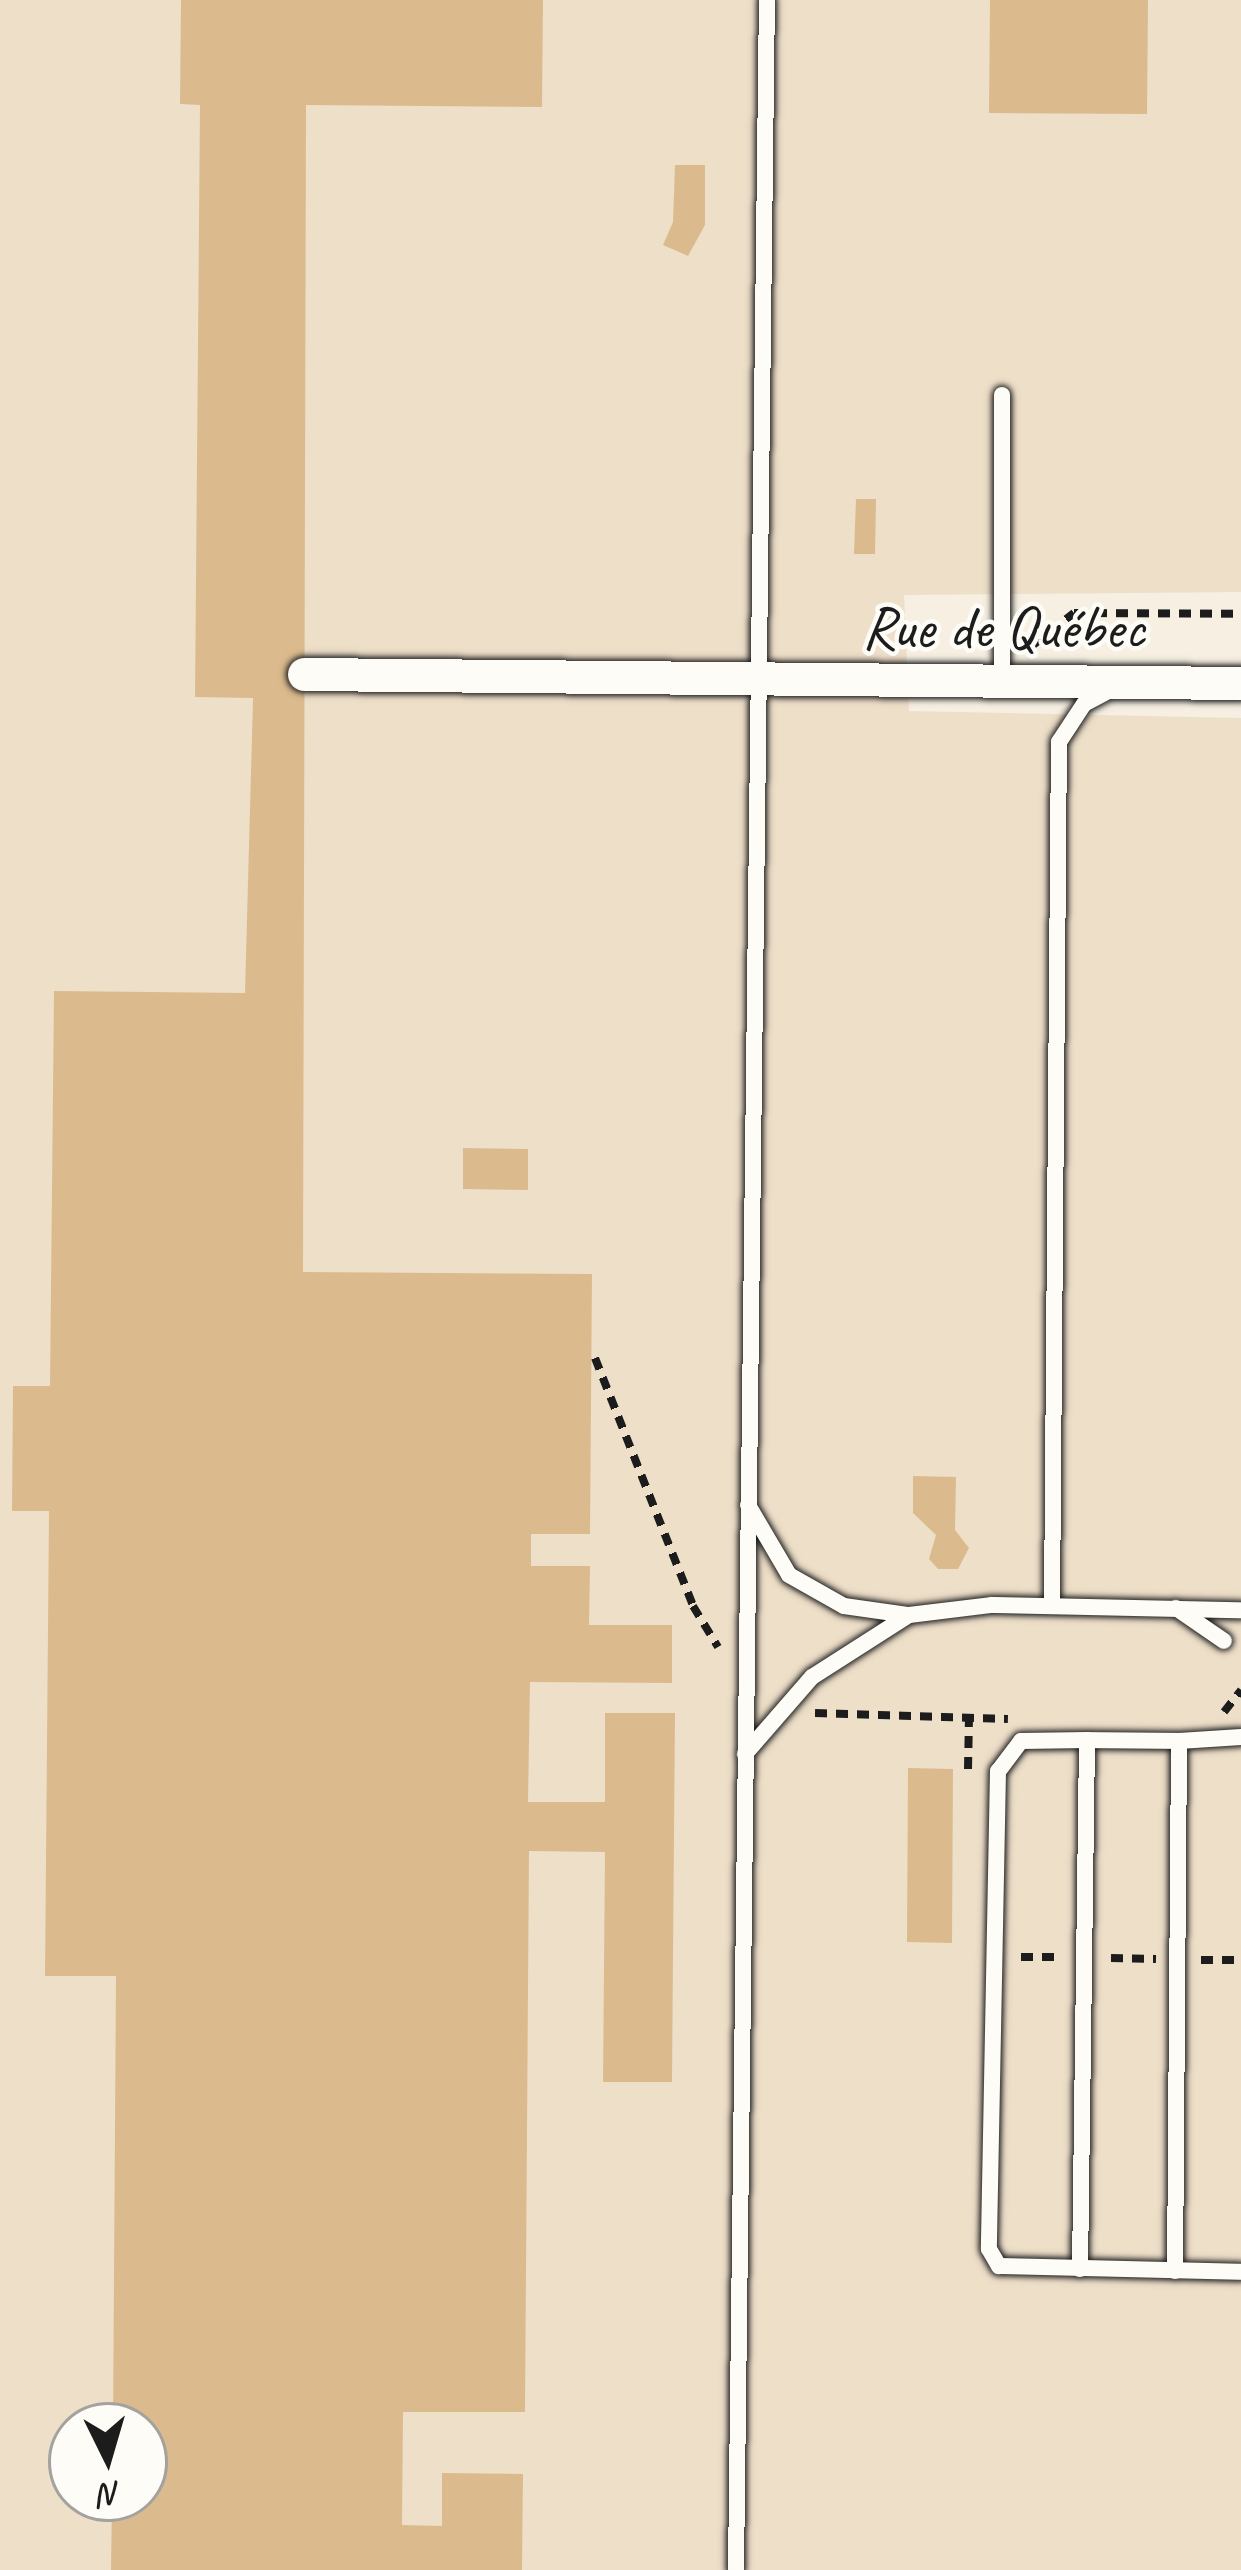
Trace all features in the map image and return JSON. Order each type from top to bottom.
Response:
[{"type":"street","name":"Rue de Québec","points":[[304,674],[1241,683]]},
{"type":"lane","points":[[736,2570],[747,1504],[764,682],[767,0]]},
{"type":"lane","points":[[1002,395],[1015,682]]},
{"type":"lane","points":[[1052,1605],[1059,742],[1084,704],[1153,681]]},
{"type":"lane","points":[[747,1504],[789,1575],[844,1606],[909,1615],[1052,1605],[1241,1610]]},
{"type":"lane","points":[[1176,1607],[1224,1641]]},
{"type":"lane","points":[[745,1754],[812,1677],[909,1615]]},
{"type":"lane","points":[[1241,1737],[1021,1741],[1006,1751],[998,1771],[989,2249],[999,2266],[1241,2272]]},
{"type":"lane","points":[[1080,2269],[1087,1740]]},
{"type":"lane","points":[[1175,2270],[1179,1741]]},
{"type":"path","points":[[1015,682],[1033,644],[1074,613],[1241,614]]},
{"type":"path","points":[[968,1790],[969,1718]]},
{"type":"path","points":[[994,1957],[1241,1960]]},
{"type":"shaded area","points":[[0,0],[1241,0],[1241,592],[904,595],[909,711],[1241,718],[1241,2570],[0,2570]]},
{"type":"building","points":[[181,0],[543,0],[542,107],[306,105],[303,1272],[592,1274],[590,1534],[531,1534],[531,1566],[590,1566],[589,1625],[672,1625],[672,1683],[530,1682],[528,1802],[605,1802],[605,1713],[675,1713],[672,2082],[603,2082],[605,1852],[529,1851],[525,2412],[403,2412],[402,2525],[442,2526],[442,2473],[523,2474],[522,2570],[111,2570],[112,2522],[168,2522],[168,2402],[113,2402],[116,1976],[45,1976],[49,1511],[12,1511],[13,1386],[50,1386],[54,991],[245,993],[253,698],[195,697],[200,105],[180,104]]},
{"type":"building","points":[[990,0],[1148,0],[1147,114],[989,113]]},
{"type":"building","points":[[675,165],[705,165],[705,225],[688,256],[663,245],[673,222]]},
{"type":"building","points":[[856,499],[876,499],[875,554],[854,554]]},
{"type":"building","points":[[463,1148],[528,1149],[528,1190],[463,1189]]},
{"type":"building","points":[[913,1476],[956,1477],[955,1530],[969,1548],[958,1569],[938,1569],[929,1559],[936,1535],[913,1513]]},
{"type":"building","points":[[908,1768],[953,1769],[952,1943],[907,1942]]}]
